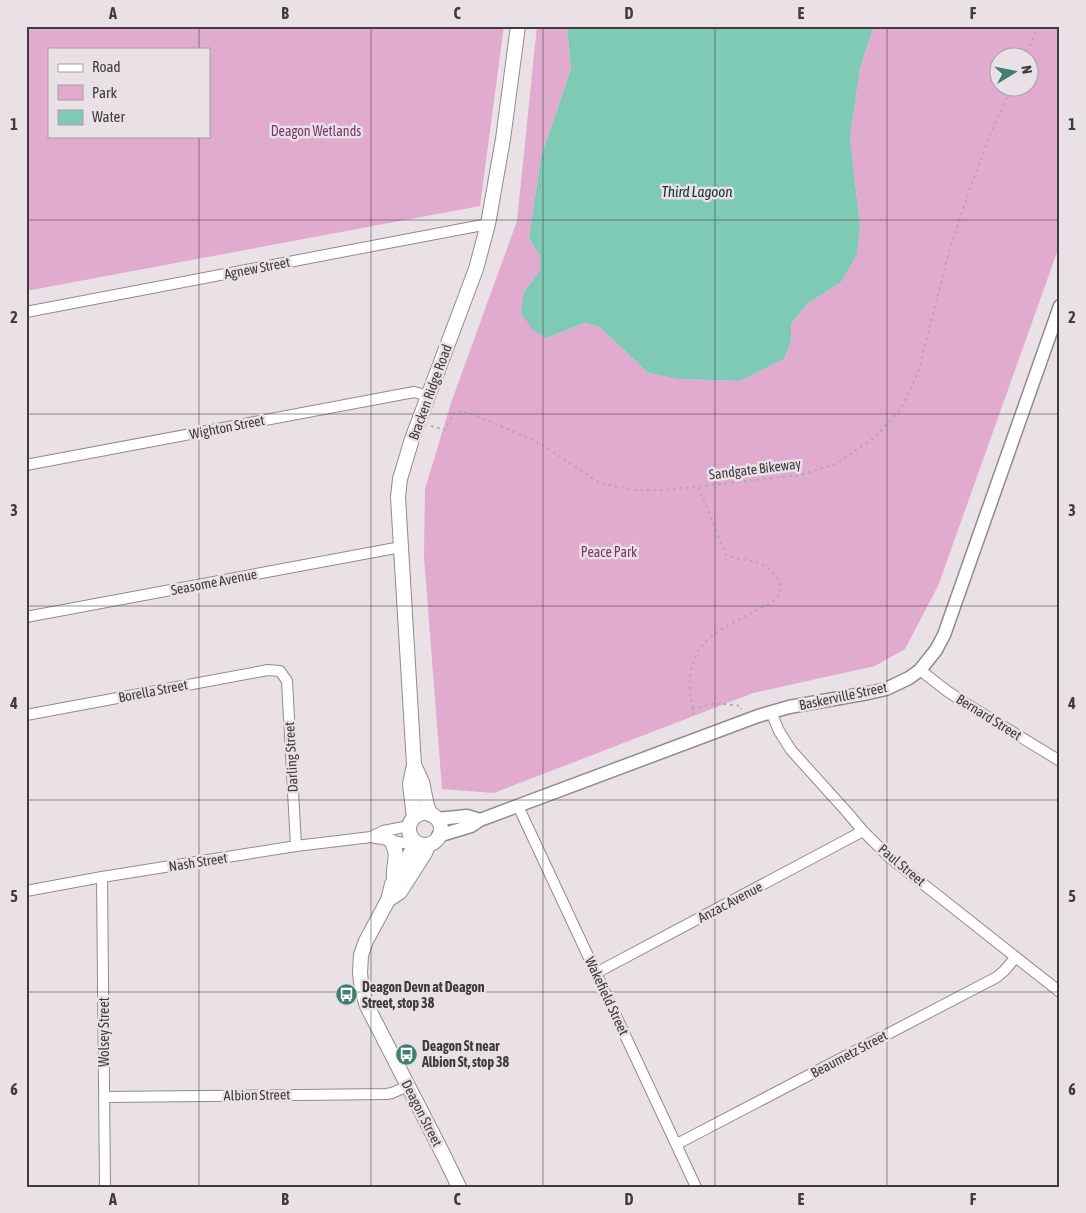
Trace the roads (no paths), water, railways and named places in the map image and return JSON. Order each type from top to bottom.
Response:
[{"type":"main road","name":"Bracken Ridge Road","points":[[412,822],[410,784],[414,765],[398,497],[400,480],[412,439],[476,269],[488,224],[518,26]]},
{"type":"main road","name":"Bracken Ridge Road","points":[[414,765],[434,817]]},
{"type":"main road","points":[[422,814],[434,817],[440,828],[424,841],[410,834],[412,822],[422,814]]},
{"type":"main road","points":[[391,841],[396,850],[394,880]]},
{"type":"main road","name":"Deagon Street","points":[[424,841],[405,864],[392,884],[388,900],[366,941],[361,955],[360,972],[362,990],[367,1006],[459,1187]]},
{"type":"main road","name":"Deagon Street","points":[[388,900],[400,892],[425,853],[424,841]]},
{"type":"street","name":"Agnew Street","points":[[26,312],[488,224]]},
{"type":"street","name":"Baskerville Street","points":[[424,841],[471,826],[480,820],[771,712],[886,688],[909,678],[920,670],[936,650],[944,635],[1060,306]]},
{"type":"street","name":"Wighton Street","points":[[26,465],[414,392],[428,396]]},
{"type":"street","name":"Seasome Avenue","points":[[26,617],[401,547]]},
{"type":"street","name":"Borella Street","points":[[26,715],[268,670],[280,671]]},
{"type":"street","name":"Bernard Street","points":[[920,670],[962,701],[1060,761]]},
{"type":"street","name":"Darling Street","points":[[280,671],[288,681],[296,846]]},
{"type":"street","name":"Paul Street","points":[[771,712],[778,731],[791,750],[863,832],[889,857],[1060,992]]},
{"type":"street","name":"Wakefield Street","points":[[518,806],[696,1187]]},
{"type":"street","name":"Baskerville Street","points":[[434,817],[467,816],[480,820]]},
{"type":"street","name":"Nash Street","points":[[371,837],[383,831],[412,822]]},
{"type":"street","name":"Anzac Avenue","points":[[596,973],[863,832]]},
{"type":"street","name":"Nash Street","points":[[26,891],[296,846],[371,837],[404,843],[424,841]]},
{"type":"street","name":"Wolsey Street","points":[[102,877],[105,1187]]},
{"type":"street","name":"Beaumetz Street","points":[[677,1144],[997,977],[1016,957]]},
{"type":"street","name":"Albion Street","points":[[104,1097],[387,1094],[408,1086]]},
{"type":"water","name":"Third Lagoon","points":[[567,26],[874,26],[860,68],[850,138],[860,225],[857,254],[841,282],[807,304],[791,324],[791,341],[784,359],[740,381],[678,379],[648,373],[600,327],[585,323],[546,338],[533,330],[521,313],[524,292],[540,271],[540,256],[529,238],[541,157],[571,69]]},
{"type":"place","name":"Deagon Devn at Deagon Street, stop 38","points":[[346,995]]},
{"type":"place","name":"Deagon St near Albion St, stop 38","points":[[406,1054]]},
{"type":"park label","name":"Deagon Wetlands","points":[[316,131]]},
{"type":"park label","name":"Peace Park","points":[[609,552]]}]
